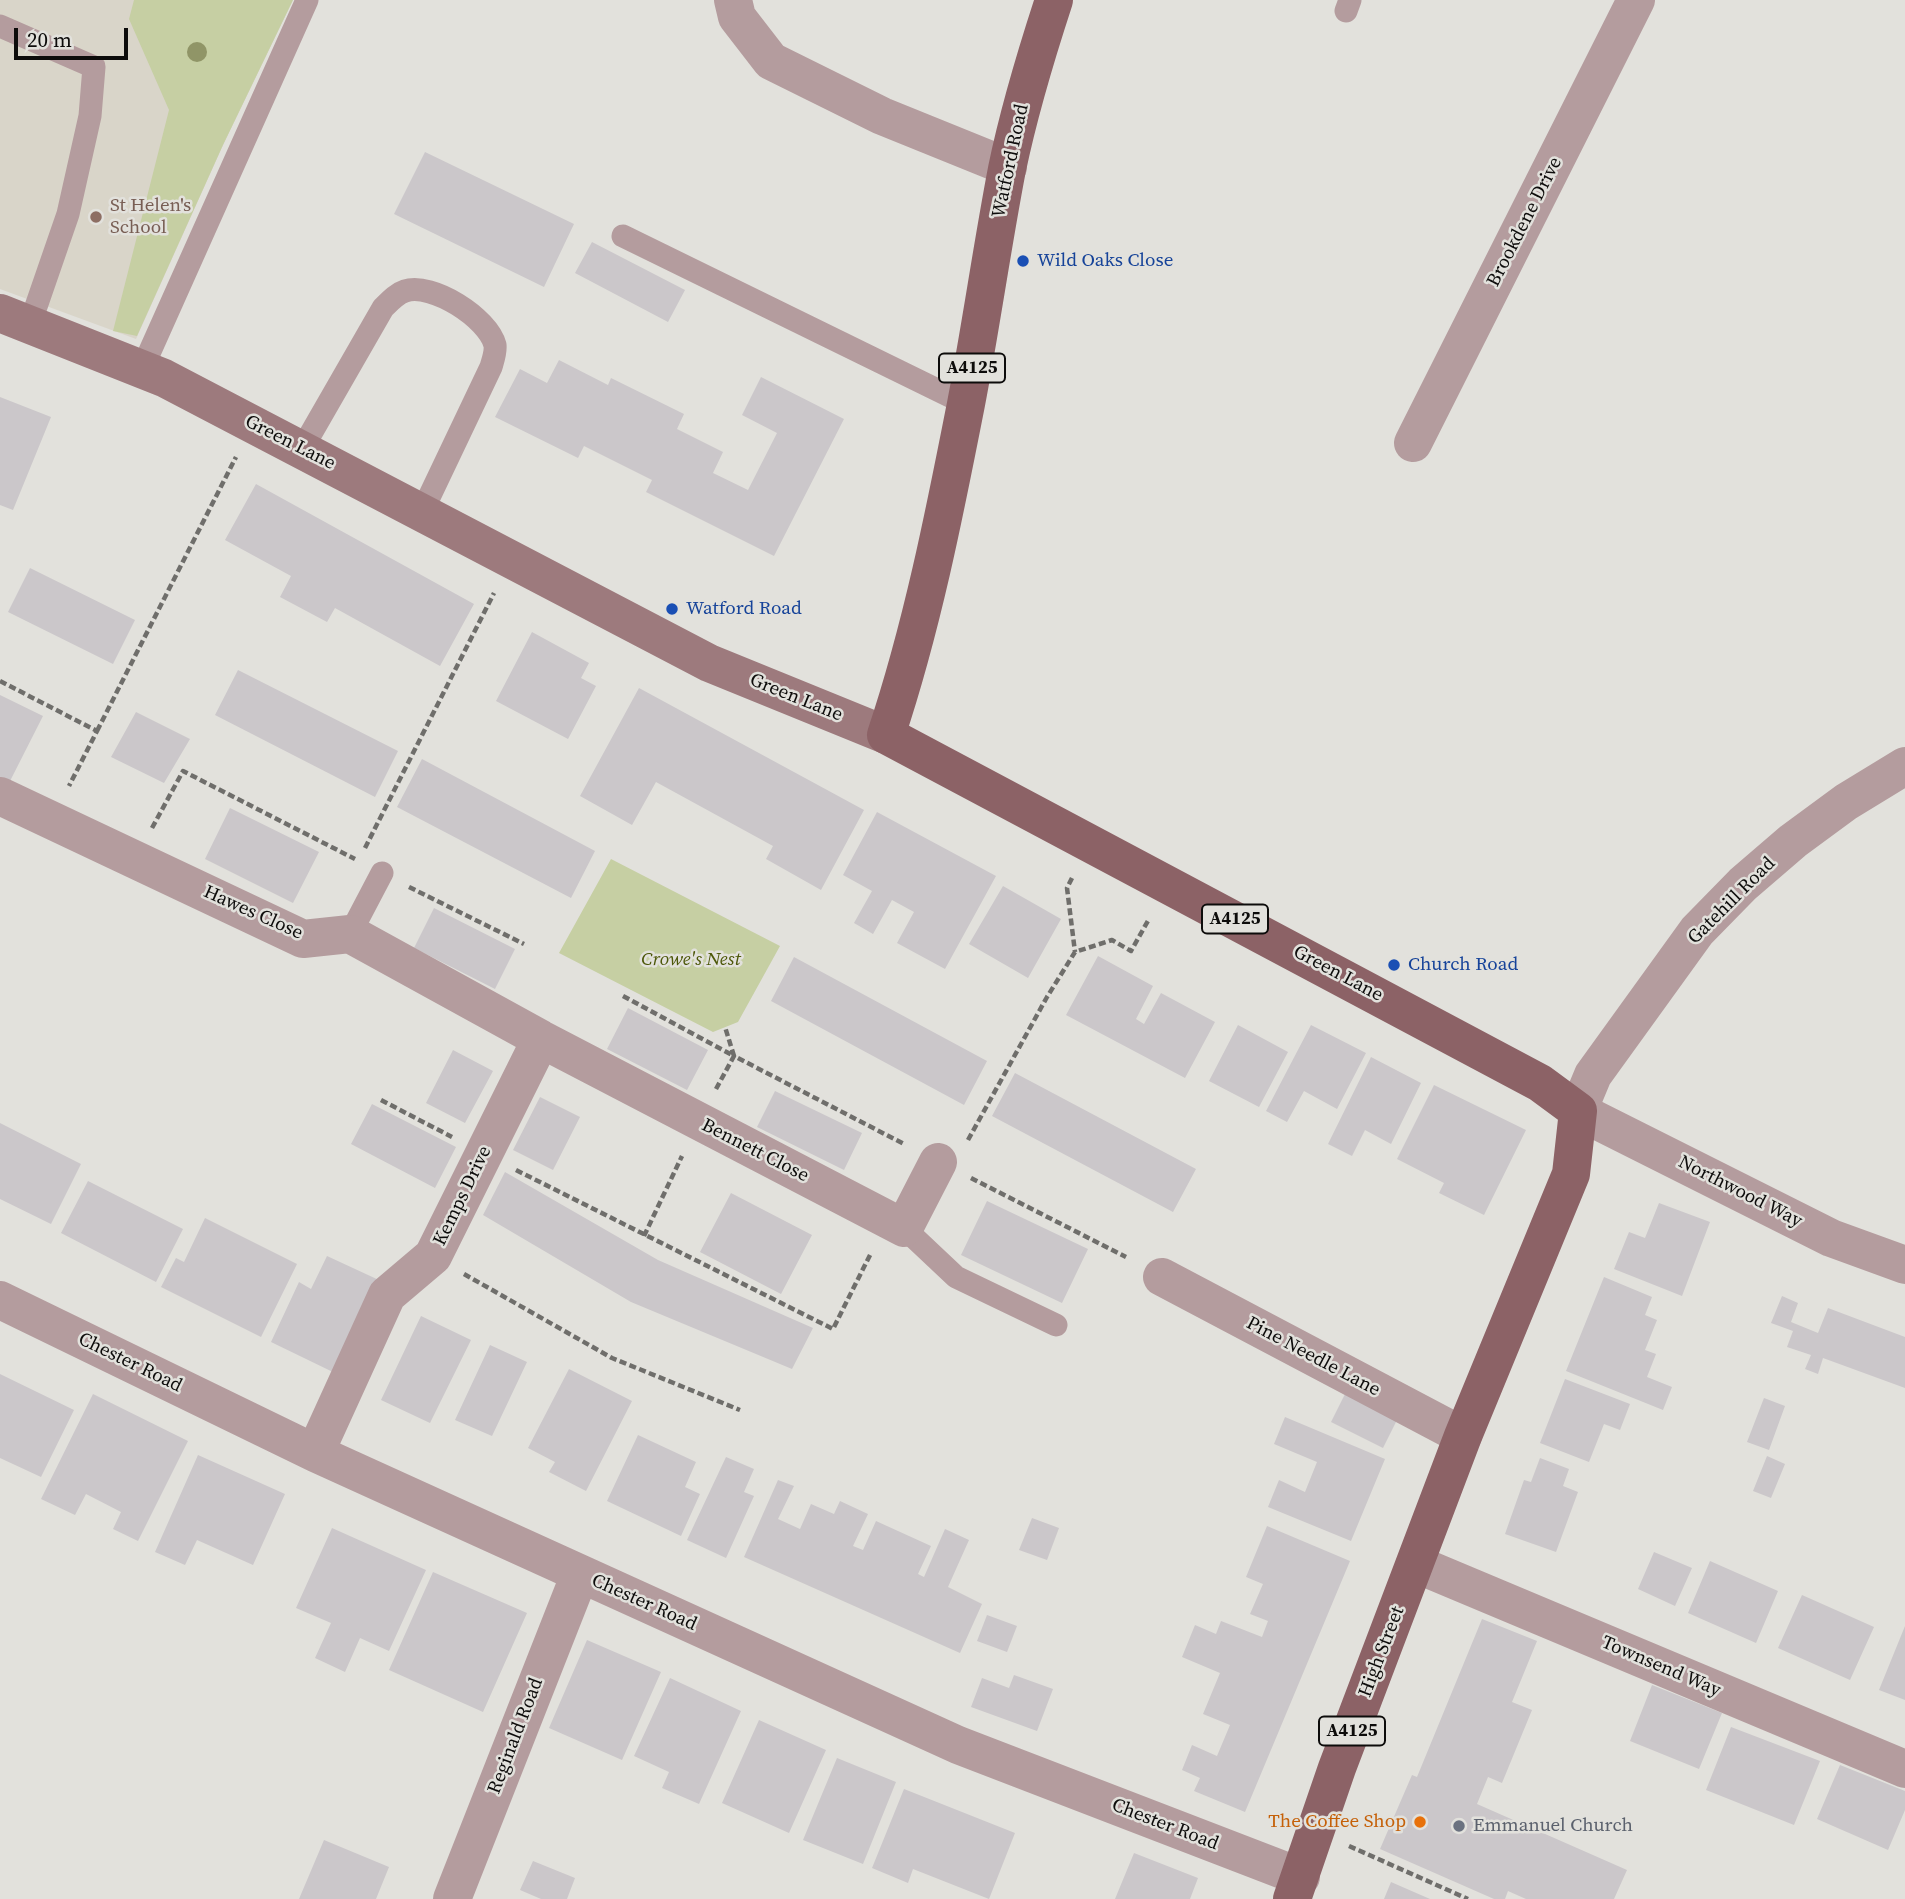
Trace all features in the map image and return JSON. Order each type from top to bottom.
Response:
[{"type":"main road","name":"Watford Road","points":[[886,735],[905,677],[924,602],[966,404],[1008,167],[1033,62],[1054,0]]},
{"type":"main road","name":"Green Lane","points":[[15,319],[142,369],[253,424],[709,663],[886,735],[1541,1083],[1578,1111]]},
{"type":"main road","name":"A4125","points":[[1416,1564],[1463,1436],[1571,1174],[1578,1111]]},
{"type":"main road","name":"High Street","points":[[1296,1888],[1337,1768],[1416,1564]]},
{"type":"street","points":[[733,0],[737,17],[771,61],[882,116],[1008,167]]},
{"type":"street","name":"Brookdene Drive","points":[[1413,443],[1636,0]]},
{"type":"street","name":"Gatehill Road","points":[[1578,1111],[1592,1075],[1697,931],[1743,884],[1793,841],[1846,802],[1905,766]]},
{"type":"street","name":"Hawes Close","points":[[0,796],[303,939],[350,934]]},
{"type":"street","points":[[350,934],[541,1039]]},
{"type":"street","name":"Bennett Close","points":[[541,1039],[896,1223]]},
{"type":"street","name":"Kemps Drive","points":[[314,1453],[387,1295],[433,1256],[541,1039]]},
{"type":"street","name":"Northwood Way","points":[[1578,1111],[1831,1238],[1905,1265]]},
{"type":"street","points":[[896,1223],[945,1165]]},
{"type":"street","name":"Pine Needle Lane","points":[[1162,1278],[1463,1436]]},
{"type":"street","name":"Chester Road","points":[[0,1300],[314,1453],[580,1574],[958,1745],[1296,1888]]},
{"type":"street","name":"Townsend Way","points":[[1416,1564],[1905,1769]]},
{"type":"street","name":"Reginald Road","points":[[452,1899],[580,1574]]},
{"type":"lane","points":[[142,369],[307,0]]},
{"type":"lane","points":[[0,26],[94,67],[90,116],[68,214],[15,319]]},
{"type":"lane","points":[[623,236],[966,404]]},
{"type":"lane","points":[[302,449],[383,308],[407,290],[425,290],[449,299],[470,313],[489,332],[496,348],[491,366],[422,512]]},
{"type":"lane","points":[[350,934],[382,873]]},
{"type":"lane","points":[[896,1223],[956,1278],[1056,1325]]},
{"type":"path","points":[[52,820],[253,424]]},
{"type":"path","points":[[358,861],[512,558]]},
{"type":"path","points":[[0,681],[97,730]]},
{"type":"path","points":[[136,859],[183,771],[524,944]]},
{"type":"path","points":[[945,1165],[1075,952],[1067,888],[1091,842]]},
{"type":"path","points":[[1075,952],[1112,940],[1131,951],[1169,883]]},
{"type":"path","points":[[623,996],[734,1056],[1126,1257]]},
{"type":"path","points":[[644,1236],[734,1056],[725,1027]]},
{"type":"path","points":[[382,1100],[644,1236],[833,1329],[896,1223]]},
{"type":"path","points":[[433,1256],[612,1358],[740,1410]]},
{"type":"path","points":[[1348,1846],[1468,1899]]},
{"type":"shaded area","name":"St Helen's School","points":[[0,0],[293,0],[223,145],[136,339],[0,289]]},
{"type":"green space","points":[[134,0],[293,0],[223,145],[137,336],[113,331],[169,110],[129,19]]},
{"type":"green space","name":"Crowe's Nest","points":[[611,859],[780,946],[738,1022],[713,1032],[559,953]]},
{"type":"building","points":[[425,152],[574,224],[544,287],[394,214]]},
{"type":"building","points":[[592,242],[685,290],[668,322],[575,273]]},
{"type":"building","points":[[559,360],[608,385],[611,378],[684,414],[677,429],[723,452],[713,473],[748,490],[777,433],[742,415],[761,377],[844,419],[774,556],[646,492],[652,480],[584,446],[578,458],[495,417],[520,369],[547,383]]},
{"type":"building","points":[[0,397],[51,417],[13,510],[0,505]]},
{"type":"building","points":[[256,484],[474,604],[440,666],[335,608],[327,622],[280,597],[291,576],[225,540]]},
{"type":"building","points":[[30,568],[135,620],[113,664],[8,612]]},
{"type":"building","points":[[532,632],[589,663],[581,678],[596,686],[568,739],[496,701]]},
{"type":"building","points":[[238,670],[398,751],[375,797],[215,715]]},
{"type":"building","points":[[639,688],[864,810],[821,890],[766,859],[773,846],[656,782],[632,825],[580,796]]},
{"type":"building","points":[[0,695],[43,716],[8,785],[0,781]]},
{"type":"building","points":[[136,712],[190,739],[164,783],[111,757]]},
{"type":"building","points":[[422,759],[595,851],[571,898],[397,807]]},
{"type":"building","points":[[230,808],[319,852],[293,903],[205,859]]},
{"type":"building","points":[[877,812],[996,876],[945,969],[897,943],[914,912],[892,900],[873,934],[854,923],[872,891],[843,875]]},
{"type":"building","points":[[1003,886],[1061,919],[1028,978],[969,944]]},
{"type":"building","points":[[434,908],[515,949],[495,989],[414,948]]},
{"type":"building","points":[[1098,956],[1153,986],[1136,1019],[1144,1024],[1161,993],[1215,1022],[1185,1078],[1066,1015]]},
{"type":"building","points":[[794,957],[987,1061],[964,1105],[771,1001]]},
{"type":"building","points":[[628,1008],[708,1050],[687,1090],[607,1049]]},
{"type":"building","points":[[1238,1025],[1288,1052],[1259,1107],[1209,1081]]},
{"type":"building","points":[[1311,1025],[1366,1053],[1337,1109],[1304,1091],[1287,1122],[1266,1111]]},
{"type":"building","points":[[453,1050],[493,1071],[465,1123],[426,1103]]},
{"type":"building","points":[[1371,1057],[1421,1083],[1391,1144],[1365,1130],[1352,1156],[1328,1144]]},
{"type":"building","points":[[1015,1073],[1196,1169],[1173,1212],[992,1116]]},
{"type":"building","points":[[1434,1085],[1526,1130],[1484,1215],[1439,1193],[1444,1183],[1397,1159]]},
{"type":"building","points":[[775,1091],[862,1133],[844,1170],[757,1127]]},
{"type":"building","points":[[540,1097],[580,1117],[553,1170],[513,1150]]},
{"type":"building","points":[[372,1104],[456,1147],[435,1188],[351,1144]]},
{"type":"building","points":[[0,1123],[81,1164],[51,1224],[0,1199]]},
{"type":"building","points":[[505,1172],[658,1260],[813,1328],[792,1369],[631,1302],[483,1215]]},
{"type":"building","points":[[88,1181],[183,1229],[156,1282],[61,1233]]},
{"type":"building","points":[[731,1193],[812,1235],[781,1294],[700,1252]]},
{"type":"building","points":[[987,1201],[1088,1249],[1062,1303],[961,1255]]},
{"type":"building","points":[[1659,1203],[1710,1222],[1682,1296],[1614,1269],[1629,1232],[1645,1238]]},
{"type":"building","points":[[205,1218],[297,1264],[261,1337],[161,1287],[176,1258],[184,1262]]},
{"type":"building","points":[[327,1256],[381,1281],[337,1374],[271,1342],[299,1282],[311,1289]]},
{"type":"building","points":[[1604,1277],[1652,1297],[1645,1315],[1657,1320],[1645,1350],[1656,1354],[1647,1377],[1672,1387],[1663,1410],[1566,1371]]},
{"type":"building","points":[[1782,1296],[1798,1303],[1791,1322],[1818,1333],[1828,1308],[1905,1337],[1905,1388],[1823,1358],[1818,1374],[1805,1369],[1811,1355],[1787,1347],[1793,1331],[1771,1323]]},
{"type":"building","points":[[421,1316],[471,1340],[430,1423],[381,1400]]},
{"type":"building","points":[[490,1345],[527,1362],[492,1436],[455,1420]]},
{"type":"building","points":[[569,1369],[632,1401],[586,1491],[549,1472],[555,1462],[528,1448]]},
{"type":"building","points":[[0,1374],[74,1410],[41,1477],[0,1458]]},
{"type":"building","points":[[1565,1379],[1630,1404],[1620,1430],[1604,1424],[1589,1462],[1540,1443]]},
{"type":"building","points":[[1348,1388],[1400,1414],[1383,1448],[1331,1422]]},
{"type":"building","points":[[93,1394],[188,1441],[138,1541],[113,1529],[121,1512],[86,1494],[75,1515],[41,1499]]},
{"type":"building","points":[[1764,1398],[1785,1406],[1769,1450],[1747,1442]]},
{"type":"building","points":[[1285,1417],[1385,1459],[1351,1541],[1268,1507],[1279,1480],[1305,1492],[1317,1462],[1274,1444]]},
{"type":"building","points":[[638,1435],[696,1462],[685,1487],[700,1494],[681,1536],[607,1501]]},
{"type":"building","points":[[198,1455],[285,1494],[253,1565],[197,1540],[185,1565],[155,1552]]},
{"type":"building","points":[[1767,1456],[1785,1464],[1771,1498],[1753,1491]]},
{"type":"building","points":[[726,1457],[754,1469],[744,1492],[754,1496],[726,1558],[687,1540]]},
{"type":"building","points":[[1540,1458],[1569,1469],[1563,1486],[1578,1492],[1556,1552],[1505,1534],[1524,1480],[1531,1482]]},
{"type":"building","points":[[778,1480],[794,1486],[778,1519],[800,1529],[811,1504],[834,1514],[840,1501],[868,1514],[853,1546],[863,1550],[876,1521],[931,1546],[918,1574],[924,1577],[945,1529],[969,1540],[948,1587],[982,1604],[960,1653],[744,1557]]},
{"type":"building","points":[[1032,1518],[1059,1528],[1047,1560],[1019,1550]]},
{"type":"building","points":[[1267,1526],[1350,1561],[1245,1812],[1194,1791],[1200,1778],[1182,1770],[1192,1745],[1217,1756],[1230,1725],[1203,1714],[1220,1673],[1182,1657],[1195,1625],[1216,1634],[1221,1621],[1262,1637],[1268,1621],[1250,1614],[1263,1584],[1246,1577]]},
{"type":"building","points":[[332,1528],[426,1570],[389,1651],[360,1638],[345,1672],[315,1658],[331,1623],[296,1608]]},
{"type":"building","points":[[1654,1552],[1692,1568],[1675,1606],[1638,1589]]},
{"type":"building","points":[[1710,1561],[1778,1591],[1756,1643],[1688,1613]]},
{"type":"building","points":[[433,1572],[527,1613],[483,1712],[389,1670]]},
{"type":"building","points":[[1802,1595],[1874,1627],[1850,1680],[1778,1648]]},
{"type":"building","points":[[987,1615],[1017,1626],[1007,1652],[977,1641]]},
{"type":"building","points":[[1482,1619],[1537,1641],[1512,1702],[1532,1710],[1502,1783],[1488,1777],[1477,1804],[1627,1870],[1614,1899],[1526,1899],[1508,1891],[1505,1899],[1494,1899],[1380,1849],[1412,1775],[1417,1777]]},
{"type":"building","points":[[1905,1626],[1905,1700],[1879,1690]]},
{"type":"building","points":[[587,1640],[661,1672],[622,1760],[549,1728]]},
{"type":"building","points":[[1014,1675],[1053,1689],[1037,1731],[971,1707],[982,1678],[1009,1688]]},
{"type":"building","points":[[670,1678],[741,1711],[699,1804],[662,1788],[669,1772],[634,1756]]},
{"type":"building","points":[[1652,1685],[1722,1713],[1699,1769],[1630,1741]]},
{"type":"building","points":[[759,1720],[826,1750],[789,1833],[722,1803]]},
{"type":"building","points":[[1731,1727],[1820,1761],[1794,1825],[1706,1790]]},
{"type":"building","points":[[837,1758],[896,1782],[863,1864],[803,1840]]},
{"type":"building","points":[[1840,1765],[1905,1791],[1905,1810],[1888,1850],[1817,1819]]},
{"type":"building","points":[[904,1789],[1015,1833],[989,1899],[913,1869],[908,1883],[872,1868]]},
{"type":"building","points":[[324,1840],[389,1867],[376,1899],[299,1899]]},
{"type":"building","points":[[1134,1853],[1198,1878],[1190,1899],[1115,1899]]},
{"type":"building","points":[[533,1861],[575,1878],[567,1899],[541,1899],[520,1890]]},
{"type":"building","points":[[1391,1882],[1430,1899],[1384,1899]]},
{"type":"place","name":"St Helen's School","points":[[96,217]]},
{"type":"place","name":"Wild Oaks Close","points":[[1023,261]]},
{"type":"place","name":"Watford Road","points":[[672,609]]},
{"type":"place","name":"Church Road","points":[[1394,965]]},
{"type":"place","name":"The Coffee Shop","points":[[1420,1822]]},
{"type":"place","name":"Emmanuel Church","points":[[1459,1826]]}]
